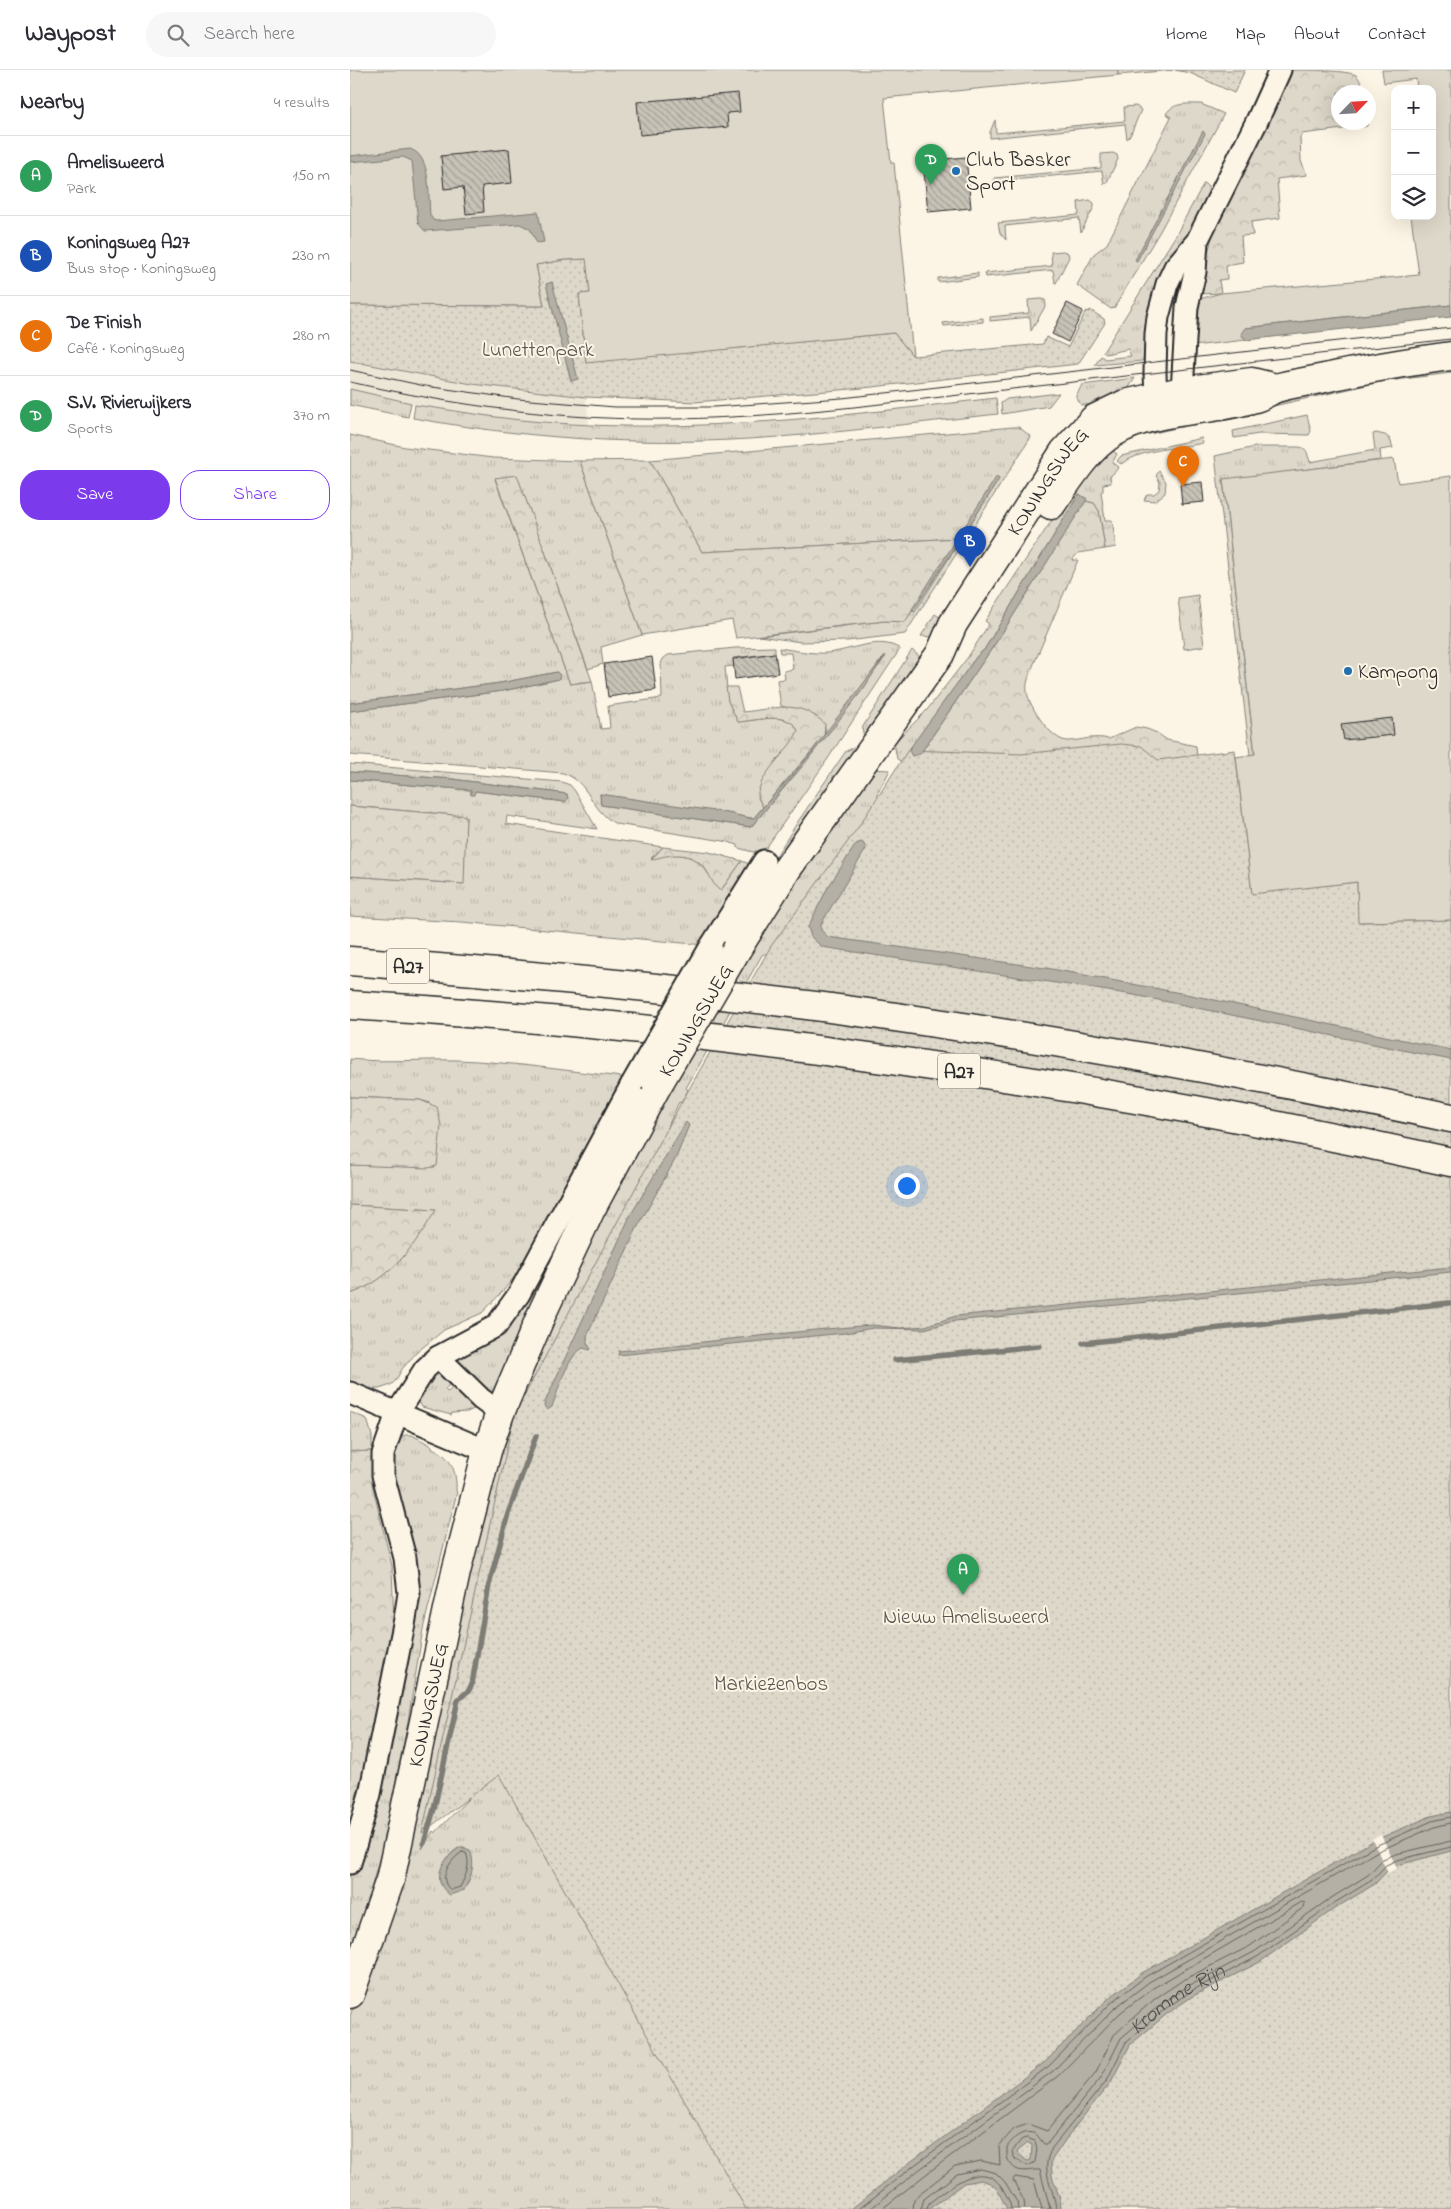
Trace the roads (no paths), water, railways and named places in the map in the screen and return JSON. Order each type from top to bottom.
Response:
[{"type":"main road","name":"KONINGSWEG","points":[[350,1994],[390,1880],[456,1572],[487,1451],[500,1413],[543,1311],[590,1211],[645,1085],[724,948],[787,869],[940,654],[953,624],[1073,458],[1094,419],[1125,404],[1171,400],[1197,410],[1256,398],[1276,388],[1373,367],[1451,356]]},
{"type":"main road","name":"A27","points":[[350,962],[593,981],[843,1010],[1106,1050],[1326,1091],[1451,1118]]},
{"type":"main road","name":"A27","points":[[350,1005],[596,1025],[913,1064],[1206,1111],[1451,1162]]},
{"type":"street","points":[[1171,400],[1155,346],[1163,298],[1175,267],[1197,241],[1280,70]]},
{"type":"street","points":[[1171,400],[1195,272],[1197,241]]},
{"type":"street","name":"KONINGSWEG","points":[[724,948],[764,861]]},
{"type":"street","name":"KONINGSWEG","points":[[350,1863],[370,1794],[406,1619],[409,1593],[405,1558],[383,1475],[383,1454],[396,1413],[425,1369],[438,1357],[496,1326],[519,1294],[645,1085]]},
{"type":"street","points":[[438,1357],[481,1399],[500,1413]]},
{"type":"street","points":[[350,1393],[487,1451]]},
{"type":"water","points":[[1203,131],[1205,134],[1137,261],[1135,260]]},
{"type":"water","points":[[410,149],[422,159],[428,177],[430,215],[433,220],[538,212],[544,242],[537,243],[530,229],[520,224],[425,231],[418,223],[412,161],[403,157],[350,162],[350,156]]},
{"type":"water","points":[[552,282],[578,379],[571,381],[546,284]]},
{"type":"water","points":[[1451,305],[1451,317],[1246,340],[1241,334],[1245,328]]},
{"type":"water","points":[[997,476],[999,479],[991,492],[913,612],[912,609]]},
{"type":"water","points":[[1079,494],[1087,499],[999,638],[920,754],[912,756],[909,751],[910,748],[977,656],[984,650]]},
{"type":"water","points":[[885,655],[864,688],[751,827],[601,805],[600,794],[728,813],[753,819],[805,760]]},
{"type":"water","points":[[557,672],[560,675],[559,679],[503,691],[350,711],[350,703],[500,683]]},
{"type":"water","points":[[350,772],[452,779],[567,794],[568,799],[565,802],[475,791],[474,795],[471,795],[471,790],[350,780]]},
{"type":"water","points":[[861,842],[866,849],[821,924],[821,930],[828,937],[1052,969],[1191,995],[1451,1050],[1451,1060],[1134,995],[822,947],[811,937],[808,927],[827,889],[856,844]]},
{"type":"water","points":[[686,1122],[689,1125],[676,1158],[637,1228],[587,1336],[587,1343],[591,1349],[583,1348],[572,1358],[552,1407],[547,1410],[544,1406],[545,1402],[630,1216]]},
{"type":"water","points":[[1451,1267],[1451,1272],[955,1321],[924,1329],[873,1328],[845,1333],[618,1355],[619,1351],[815,1330],[872,1325],[900,1328],[925,1326],[956,1316]]},
{"type":"water","name":"Kromme Rijn","points":[[1451,1812],[1451,1851],[1398,1865],[1388,1870],[1375,1884],[1334,1909],[1260,1962],[1193,1996],[1168,2013],[1130,2045],[1111,2082],[1070,2133],[1051,2161],[1052,2176],[1060,2199],[1061,2209],[1007,2209],[997,2189],[990,2183],[981,2180],[964,2183],[929,2209],[851,2209],[913,2160],[1045,2062],[1108,1999],[1142,1973],[1373,1841],[1431,1816]],"holes":[[[1028,2143],[1032,2145],[1031,2160],[1027,2161],[1017,2152]]]},
{"type":"water","points":[[461,1847],[470,1850],[473,1860],[472,1871],[464,1890],[450,1895],[440,1883],[441,1869],[454,1851]]},
{"type":"waterway","points":[[1083,1343],[1449,1303]]},
{"type":"waterway","points":[[895,1360],[1039,1346]]},
{"type":"waterway","points":[[424,1843],[434,1809],[458,1700],[469,1690],[472,1684],[489,1585],[508,1514],[536,1436]]},
{"type":"tram line","points":[[350,370],[425,386],[518,399],[615,407],[714,407],[842,398],[1451,328]]},
{"type":"tram line","points":[[350,382],[390,391],[512,410],[635,419],[698,418],[765,415],[854,407],[1451,339]]},
{"type":"place","name":"Club Basker Sport","points":[[956,171]]},
{"type":"place","name":"S.V. Rivierwijkers","points":[[931,185]]},
{"type":"place","name":"De Finish","points":[[1183,487]]},
{"type":"place","name":"Koningsweg A27","points":[[970,567]]},
{"type":"place","name":"Kampong","points":[[1348,671]]},
{"type":"place","name":"Amelisweerd","points":[[963,1595]]},
{"type":"park label","name":"Lunettenpark","points":[[538,349]]},
{"type":"park label","name":"Nieuw Amelisweerd","points":[[966,1616]]},
{"type":"park label","name":"Markiezenbos","points":[[771,1683]]}]
